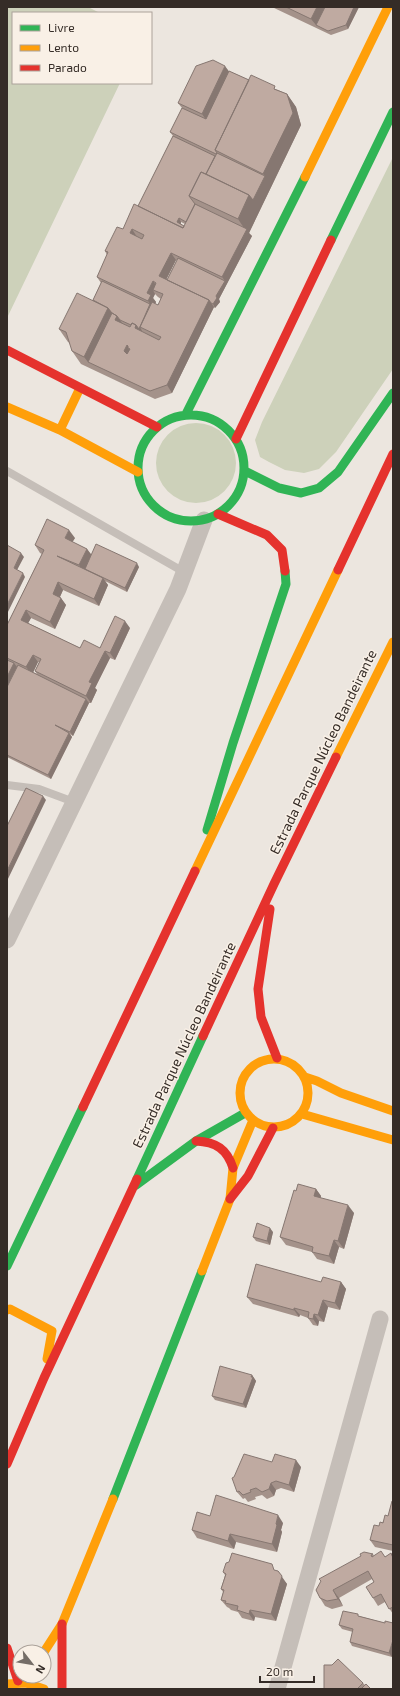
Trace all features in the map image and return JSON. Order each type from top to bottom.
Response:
[{"type":"main road","points":[[186,414],[339,110],[388,7]]},
{"type":"main road","points":[[236,439],[393,112]]},
{"type":"main road","points":[[7,350],[157,427]]},
{"type":"main road","points":[[60,430],[80,388]]},
{"type":"main road","points":[[245,471],[279,488],[301,493],[319,488],[338,472],[393,393]]},
{"type":"main road","points":[[7,407],[60,430],[138,472]]},
{"type":"main road","points":[[186,414],[200,415],[214,420],[227,428],[236,439],[243,454],[245,471],[241,488],[232,502],[211,517],[188,521],[174,518],[160,511],[149,500],[142,487],[138,472],[139,455],[146,440],[157,427],[171,418],[186,414]]},
{"type":"main road","points":[[7,1266],[393,454]]},
{"type":"main road","points":[[194,873],[233,743],[286,584],[282,550],[267,535],[211,517]]},
{"type":"main road","name":"Estrada Parque Núcleo Bandeirante","points":[[7,1464],[44,1378],[135,1186],[274,884],[393,642]]},
{"type":"main road","points":[[274,884],[258,989],[261,1017],[277,1058]]},
{"type":"main road","points":[[277,1058],[286,1060],[293,1064],[305,1077],[308,1086],[306,1105],[302,1114],[289,1124],[273,1128],[262,1126],[245,1113],[239,1094],[240,1085],[250,1068],[258,1062],[277,1058]]},
{"type":"main road","points":[[305,1077],[317,1081],[341,1093],[390,1111],[393,1098]]},
{"type":"main road","points":[[135,1186],[196,1141],[245,1113]]},
{"type":"main road","points":[[302,1114],[393,1140]]},
{"type":"main road","points":[[49,1644],[62,1624],[156,1391],[230,1199],[233,1168],[253,1120]]},
{"type":"main road","points":[[230,1199],[248,1176],[273,1128]]},
{"type":"main road","points":[[196,1141],[206,1141],[221,1147],[227,1152],[233,1168]]},
{"type":"main road","points":[[7,1310],[10,1309],[52,1331],[44,1378]]},
{"type":"main road","points":[[62,1624],[62,1689]]},
{"type":"main road","points":[[7,1648],[12,1657]]},
{"type":"main road","points":[[34,1684],[44,1689]]},
{"type":"street","points":[[7,940],[178,589],[184,572],[211,517]]},
{"type":"street","points":[[277,1689],[380,1319]]},
{"type":"lane","points":[[7,471],[184,572]]},
{"type":"lane","points":[[7,785],[39,789],[74,802]]},
{"type":"green space","points":[[7,7],[88,7],[98,12],[12,12],[12,84],[120,84],[7,318]]},
{"type":"green space","points":[[393,157],[393,369],[336,452],[319,469],[304,473],[285,470],[260,457],[255,440],[262,422]]},
{"type":"green space","points":[[196,423],[211,426],[224,435],[233,448],[236,463],[233,478],[224,491],[211,500],[196,503],[181,500],[168,491],[159,478],[156,463],[159,448],[168,435],[181,426]]},
{"type":"building","points":[[286,7],[317,7],[311,19]]},
{"type":"building","points":[[325,7],[354,7],[346,25],[328,31],[316,25]]},
{"type":"building","points":[[213,60],[225,66],[202,114],[178,103],[196,66]]},
{"type":"building","points":[[229,71],[249,80],[215,150],[217,153],[216,154],[170,132],[182,108],[206,119]]},
{"type":"building","points":[[251,75],[275,86],[274,89],[287,94],[293,113],[263,174],[215,150]]},
{"type":"building","points":[[173,136],[215,156],[206,174],[201,172],[189,196],[195,204],[186,222],[179,218],[177,222],[184,226],[183,228],[138,206]]},
{"type":"building","points":[[217,153],[265,176],[253,200],[249,195],[206,174]]},
{"type":"building","points":[[201,172],[249,195],[238,219],[189,196]]},
{"type":"building","points":[[134,204],[183,228],[195,204],[247,229],[222,277],[171,253],[159,276],[209,300],[167,385],[150,391],[88,362],[112,313],[117,316],[115,320],[130,327],[132,323],[136,325],[135,328],[159,340],[161,337],[140,327],[152,302],[158,305],[163,294],[153,290],[156,283],[153,281],[147,293],[151,295],[148,301],[97,277],[108,252],[105,251],[117,227],[123,229]],"holes":[[[132,229],[144,235],[142,239],[130,233]],[[127,345],[130,349],[127,354],[124,351]]]},
{"type":"building","points":[[178,258],[225,281],[213,304],[209,300],[167,280]]},
{"type":"building","points":[[102,281],[150,304],[139,329],[132,323],[131,325],[120,320],[108,308],[93,300]]},
{"type":"building","points":[[77,293],[108,308],[84,357],[72,351],[66,332],[59,329]]},
{"type":"building","points":[[47,519],[69,530],[65,538],[87,549],[79,565],[57,556],[103,578],[94,599],[58,582],[53,594],[61,598],[50,622],[26,610],[21,620],[80,648],[84,640],[100,648],[115,616],[125,621],[110,653],[105,651],[89,682],[92,683],[86,696],[35,671],[41,659],[33,655],[26,667],[7,658],[7,625],[44,550],[35,545]]},
{"type":"building","points":[[96,544],[137,563],[125,588],[85,569]]},
{"type":"building","points":[[7,545],[21,553],[14,568],[23,573],[7,605]]},
{"type":"building","points":[[7,660],[14,663],[7,677]]},
{"type":"building","points":[[18,665],[86,699],[70,732],[55,725],[69,733],[48,775],[7,755],[7,687]]},
{"type":"building","points":[[26,788],[43,796],[7,871],[7,826]]},
{"type":"building","points":[[298,1184],[316,1189],[314,1196],[348,1205],[338,1241],[334,1240],[329,1256],[312,1252],[313,1247],[280,1237],[294,1190],[296,1191]]},
{"type":"building","points":[[257,1223],[270,1228],[267,1241],[253,1237]]},
{"type":"building","points":[[256,1264],[321,1282],[323,1277],[341,1282],[335,1303],[323,1300],[318,1315],[314,1314],[313,1319],[308,1318],[309,1312],[294,1308],[294,1310],[247,1297]]},
{"type":"building","points":[[220,1366],[252,1375],[251,1377],[253,1377],[243,1404],[212,1396]]},
{"type":"building","points":[[244,1454],[272,1462],[275,1454],[296,1460],[289,1485],[276,1481],[271,1483],[269,1489],[262,1492],[256,1488],[243,1495],[239,1491],[237,1492],[232,1478],[234,1477]]},
{"type":"building","points":[[216,1495],[278,1515],[272,1544],[230,1534],[228,1541],[192,1530],[197,1512],[210,1516]]},
{"type":"building","points":[[392,1501],[393,1545],[370,1540],[374,1525],[379,1526],[380,1522],[383,1523],[385,1515],[388,1516]]},
{"type":"building","points":[[381,1551],[385,1557],[391,1553],[393,1558],[393,1607],[389,1609],[381,1594],[373,1598],[366,1587],[374,1582],[368,1571],[333,1590],[338,1599],[327,1601],[320,1598],[316,1590],[321,1581],[319,1579],[361,1556],[360,1554],[364,1552],[373,1554],[371,1555],[372,1557]]},
{"type":"building","points":[[232,1553],[272,1564],[274,1570],[278,1571],[282,1576],[271,1614],[250,1610],[249,1614],[237,1610],[238,1606],[225,1603],[226,1601],[221,1600],[224,1590],[221,1589],[226,1574],[223,1572]]},
{"type":"building","points":[[343,1611],[358,1614],[358,1616],[385,1623],[385,1621],[393,1623],[393,1640],[389,1653],[350,1642],[353,1629],[339,1625]]},
{"type":"building","points":[[338,1659],[363,1683],[357,1689],[324,1689],[324,1665],[332,1665]]},
{"type":"building","points":[[366,1684],[371,1689],[361,1689]]},
{"type":"traffic: fast","points":[[331,240],[393,112]]},
{"type":"traffic: fast","points":[[186,414],[305,177]]},
{"type":"traffic: fast","points":[[245,471],[279,488],[301,493],[319,488],[338,472],[393,393]]},
{"type":"traffic: fast","points":[[191,415],[211,419],[228,431],[240,448],[244,468],[240,488],[228,505],[211,517],[191,521],[171,517],[154,505],[142,488],[138,468],[142,448],[154,431],[171,419],[191,415]]},
{"type":"traffic: fast","points":[[207,830],[233,743],[286,584],[285,571]]},
{"type":"traffic: fast","points":[[137,1179],[203,1036]]},
{"type":"traffic: fast","points":[[7,1266],[83,1107]]},
{"type":"traffic: fast","points":[[136,1185],[196,1141],[245,1113]]},
{"type":"traffic: fast","points":[[113,1499],[202,1271]]},
{"type":"traffic: slow","points":[[305,177],[388,7]]},
{"type":"traffic: slow","points":[[60,430],[80,388]]},
{"type":"traffic: slow","points":[[7,407],[60,430],[138,472]]},
{"type":"traffic: slow","points":[[195,871],[338,570]]},
{"type":"traffic: slow","points":[[336,757],[393,642]]},
{"type":"traffic: slow","points":[[267,1059],[281,1059],[293,1064],[303,1074],[308,1086],[308,1093],[308,1100],[303,1112],[293,1122],[281,1127],[267,1127],[255,1122],[245,1112],[240,1100],[240,1086],[245,1074],[255,1064],[267,1059]]},
{"type":"traffic: slow","points":[[305,1077],[317,1081],[341,1093],[393,1111]]},
{"type":"traffic: slow","points":[[302,1114],[393,1140]]},
{"type":"traffic: slow","points":[[202,1271],[230,1199],[233,1168],[253,1120]]},
{"type":"traffic: slow","points":[[7,1310],[10,1309],[52,1331],[47,1359]]},
{"type":"traffic: slow","points":[[49,1644],[62,1624],[113,1499]]},
{"type":"traffic: slow","points":[[7,1684],[26,1683],[44,1689]]},
{"type":"traffic: jam","points":[[236,439],[331,240]]},
{"type":"traffic: jam","points":[[7,350],[157,427]]},
{"type":"traffic: jam","points":[[338,570],[393,454]]},
{"type":"traffic: jam","points":[[218,514],[267,535],[282,550],[285,571]]},
{"type":"traffic: jam","points":[[203,1036],[274,884],[336,757]]},
{"type":"traffic: jam","points":[[83,1107],[195,871]]},
{"type":"traffic: jam","points":[[270,909],[258,989],[261,1017],[277,1058]]},
{"type":"traffic: jam","points":[[230,1199],[248,1176],[273,1128]]},
{"type":"traffic: jam","points":[[196,1141],[209,1143],[220,1148],[228,1156],[233,1168]]},
{"type":"traffic: jam","points":[[7,1464],[44,1378],[137,1179]]},
{"type":"traffic: jam","points":[[62,1624],[62,1689]]},
{"type":"traffic: jam","points":[[7,1648],[12,1663]]}]
